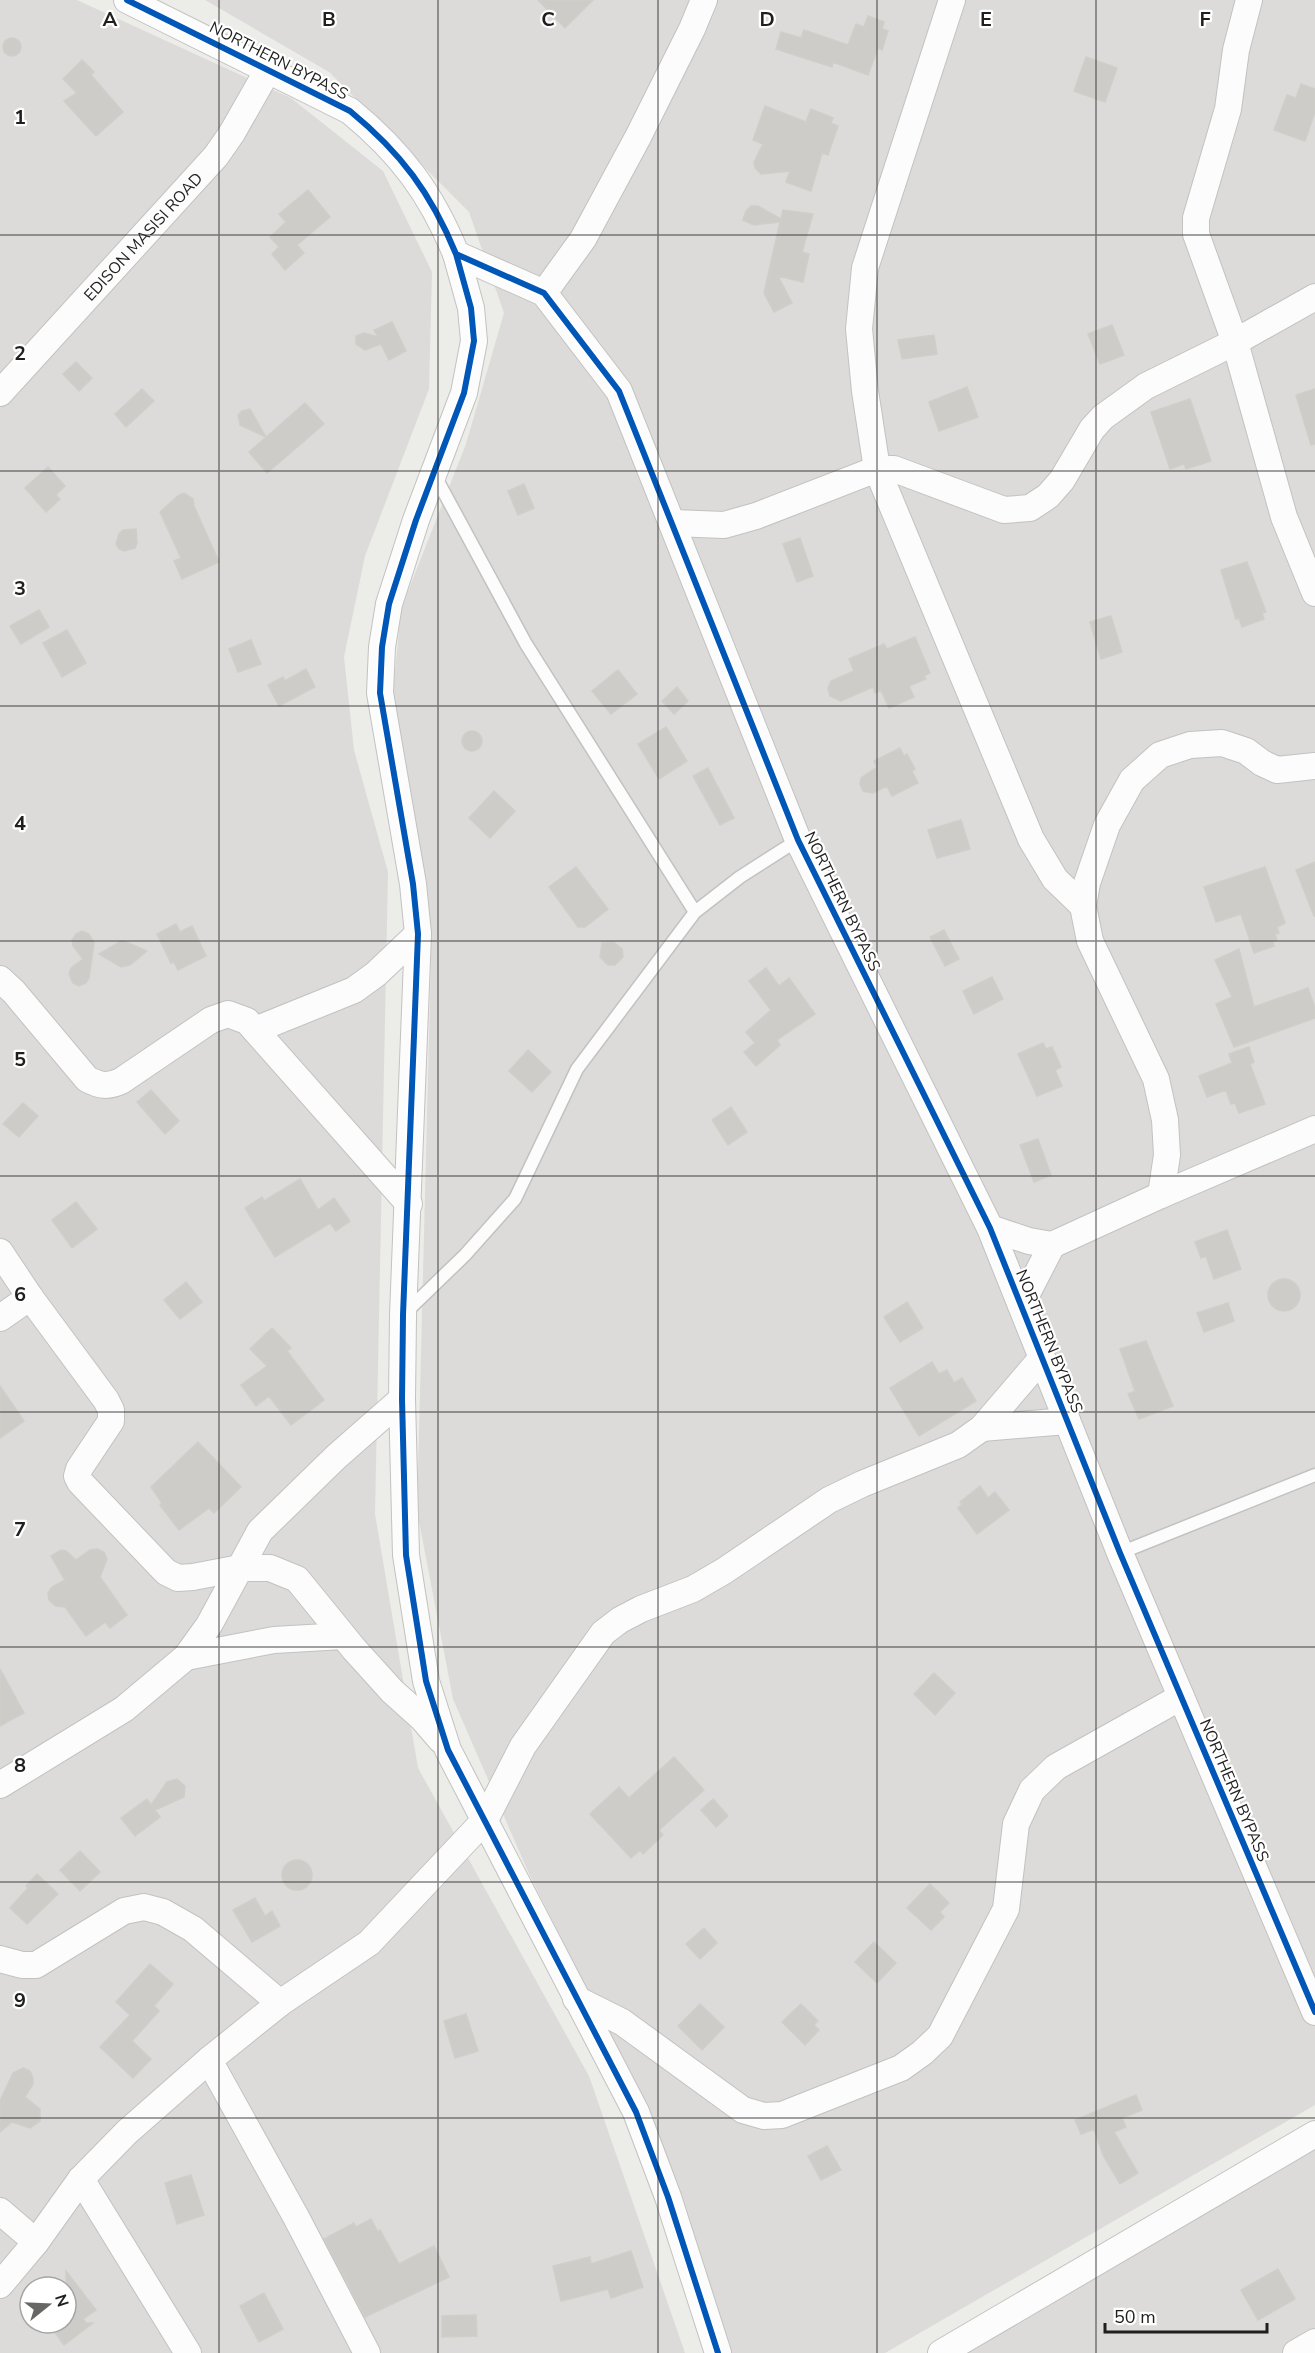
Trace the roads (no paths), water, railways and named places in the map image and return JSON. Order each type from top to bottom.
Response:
[{"type":"street","name":"NORTHERN BYPASS","points":[[127,0],[350,111],[370,127],[424,188],[443,222],[456,254],[544,293],[619,391],[798,840],[990,1228],[1120,1552],[1315,2012]]},
{"type":"street","points":[[544,293],[583,239],[638,137],[704,0]]},
{"type":"street","points":[[952,0],[865,268],[859,329],[865,391],[877,469],[1031,839],[1055,879],[1083,906]]},
{"type":"street","points":[[1249,0],[1236,50],[1228,109],[1197,218],[1196,234],[1235,342],[1284,517],[1315,594]]},
{"type":"street","name":"EDISON MASISI ROAD","points":[[0,393],[216,156],[269,69]]},
{"type":"street","points":[[456,254],[471,308],[474,341],[464,393],[389,604],[382,647],[380,693],[413,884],[418,934],[403,1315],[402,1399],[406,1555],[426,1681],[448,1750],[636,2112],[668,2197],[718,2353]]},
{"type":"street","points":[[673,523],[724,525],[756,516],[877,469],[894,469],[1004,510],[1030,508],[1048,496],[1062,480],[1092,429],[1103,417],[1146,386],[1235,342],[1315,297]]},
{"type":"street","points":[[1161,1195],[1167,1155],[1165,1120],[1156,1079],[1090,940],[1083,906],[1087,883],[1107,825],[1132,780],[1160,756],[1190,745],[1222,743],[1246,751],[1262,763],[1277,770],[1315,766]]},
{"type":"street","points":[[255,1030],[354,990],[376,974],[418,934]]},
{"type":"street","points":[[0,979],[14,992],[87,1079],[98,1085],[109,1086],[121,1081],[211,1020],[228,1014],[247,1021],[409,1204]]},
{"type":"street","points":[[990,1228],[1029,1241],[1052,1245],[1315,1129]]},
{"type":"street","points":[[1021,1305],[1052,1245]]},
{"type":"street","points":[[0,1252],[30,1298],[106,1400],[111,1410],[111,1421],[79,1469],[77,1476],[80,1482],[166,1572],[178,1578],[240,1568],[270,1568],[297,1580],[392,1691],[422,1718],[448,1750]]},
{"type":"street","points":[[0,1318],[30,1298]]},
{"type":"street","points":[[0,2285],[36,2242],[81,2179],[127,2132],[280,2002],[369,1943],[484,1820],[530,1737],[603,1633],[620,1620],[641,1609],[693,1589],[724,1571],[829,1500],[958,1445],[982,1428],[1042,1358]]},
{"type":"street","points":[[0,1785],[124,1708],[186,1657],[209,1625],[260,1531],[328,1465],[402,1399]]},
{"type":"street","points":[[982,1428],[1066,1421]]},
{"type":"street","points":[[186,1657],[274,1640],[343,1635]]},
{"type":"street","points":[[576,1999],[622,2022],[743,2110],[764,2116],[782,2115],[901,2068],[922,2054],[940,2036],[1006,1909],[1016,1824],[1032,1790],[1056,1767],[1181,1696]]},
{"type":"street","points":[[0,1959],[21,1965],[36,1965],[124,1911],[144,1907],[163,1912],[193,1929],[280,2002]]},
{"type":"street","points":[[209,2060],[296,2217],[357,2350]]},
{"type":"street","points":[[941,2353],[1315,2134]]},
{"type":"street","points":[[81,2179],[188,2353]]},
{"type":"street","points":[[0,2211],[36,2242]]},
{"type":"street","points":[[1296,2353],[1315,2342]]},
{"type":"lane","points":[[434,473],[526,645],[695,912]]},
{"type":"lane","points":[[403,1315],[465,1255],[515,1199],[577,1069],[695,912],[740,877],[798,840]]},
{"type":"lane","points":[[1120,1552],[1315,1475]]}]
